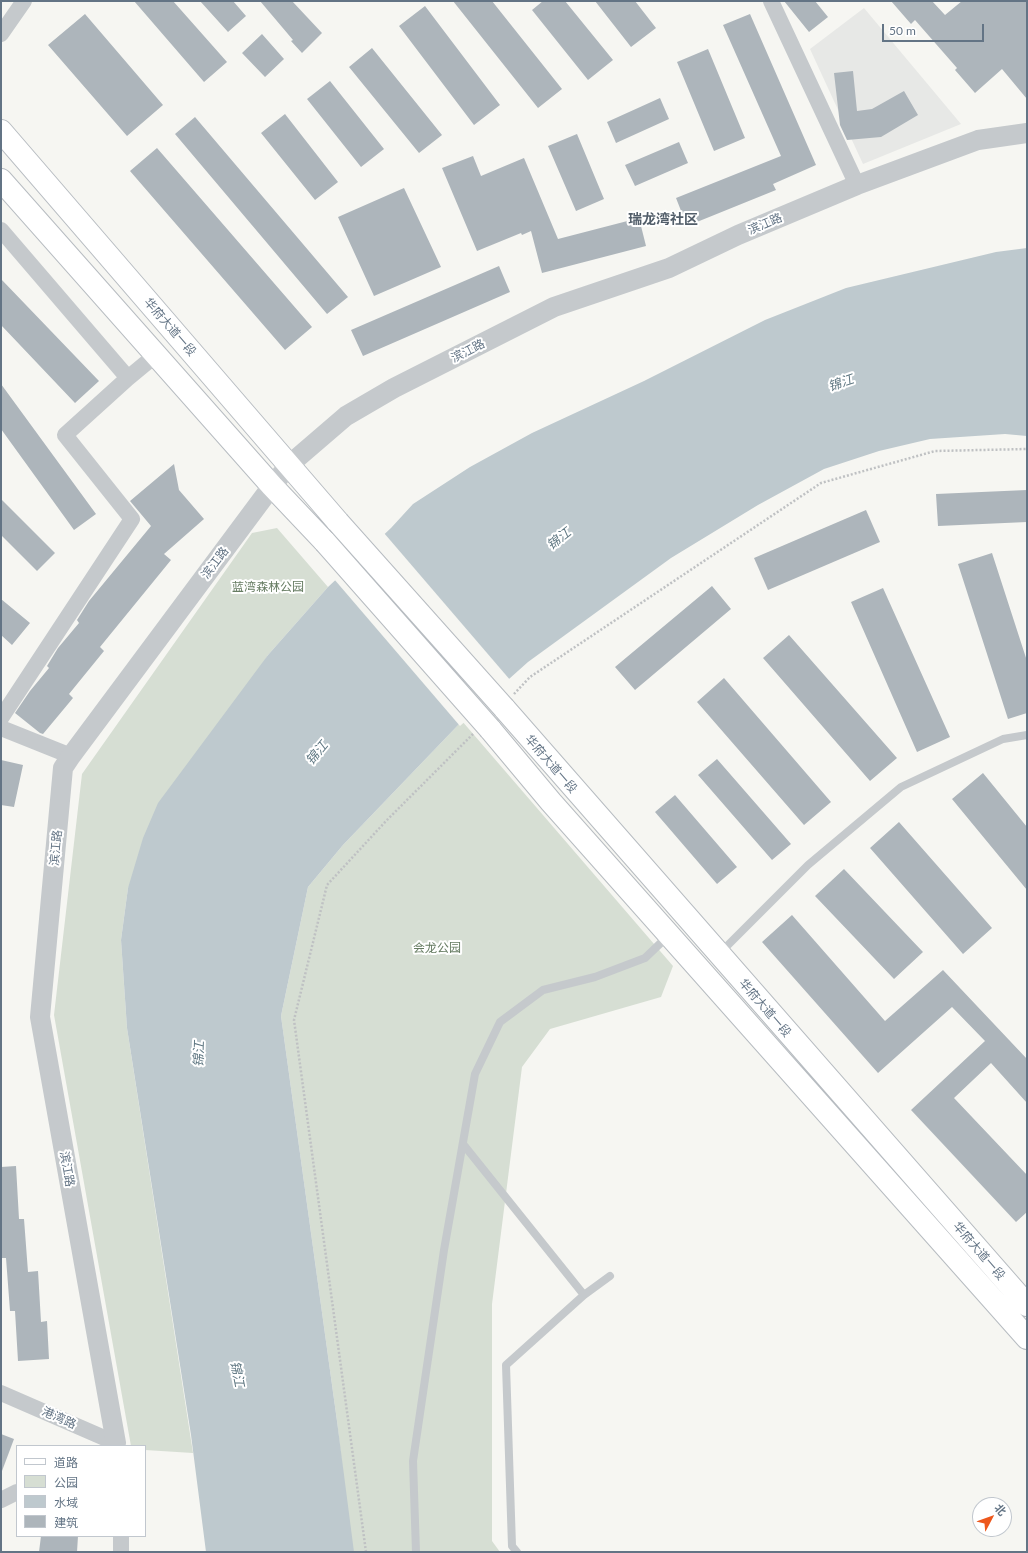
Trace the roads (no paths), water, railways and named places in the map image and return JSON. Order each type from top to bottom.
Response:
[{"type":"main road","name":"华府大道一段","points":[[1,131],[338,522],[506,704],[718,955],[1027,1305]]},
{"type":"main road","points":[[1,180],[157,354],[272,486],[325,542],[482,731],[551,802],[670,934],[1027,1338]]},
{"type":"street","points":[[1,34],[24,1]]},
{"type":"street","points":[[771,1],[857,185]]},
{"type":"street","name":"滨江路","points":[[114,1445],[40,1017],[63,768],[71,756],[272,486],[289,465],[346,416],[394,388],[554,307],[669,268],[738,235],[857,185],[978,140],[1027,133]]},
{"type":"street","points":[[1,230],[128,378]]},
{"type":"street","points":[[1,718],[132,519],[65,435],[157,354]]},
{"type":"street","points":[[1,728],[71,756]]},
{"type":"street","name":"港湾路","points":[[1,1392],[114,1445]]},
{"type":"street","points":[[1,1500],[16,1492]]},
{"type":"street","points":[[121,1537],[121,1552]]},
{"type":"lane","points":[[718,955],[808,865],[901,787],[1003,739],[1027,735]]},
{"type":"lane","points":[[416,1552],[413,1461],[444,1250],[475,1074],[500,1022],[543,990],[595,977],[645,958],[670,934]]},
{"type":"lane","points":[[463,1144],[584,1295]]},
{"type":"lane","points":[[518,1552],[512,1546],[506,1366],[584,1295],[610,1276]]},
{"type":"water","name":"锦江","points":[[1027,248],[1027,436],[1005,434],[930,439],[879,451],[824,469],[758,505],[671,558],[528,662],[462,721],[343,845],[308,887],[281,1016],[354,1552],[206,1552],[191,1435],[127,1028],[121,940],[128,888],[143,838],[158,803],[268,655],[328,587],[391,528],[413,504],[470,467],[532,433],[644,381],[765,320],[846,288],[996,252]]},
{"type":"district","name":"瑞龙湾社区","points":[[663,219]]},
{"type":"park label","name":"蓝湾森林公园","points":[[268,587]]},
{"type":"park label","name":"会龙公园","points":[[437,948]]}]
